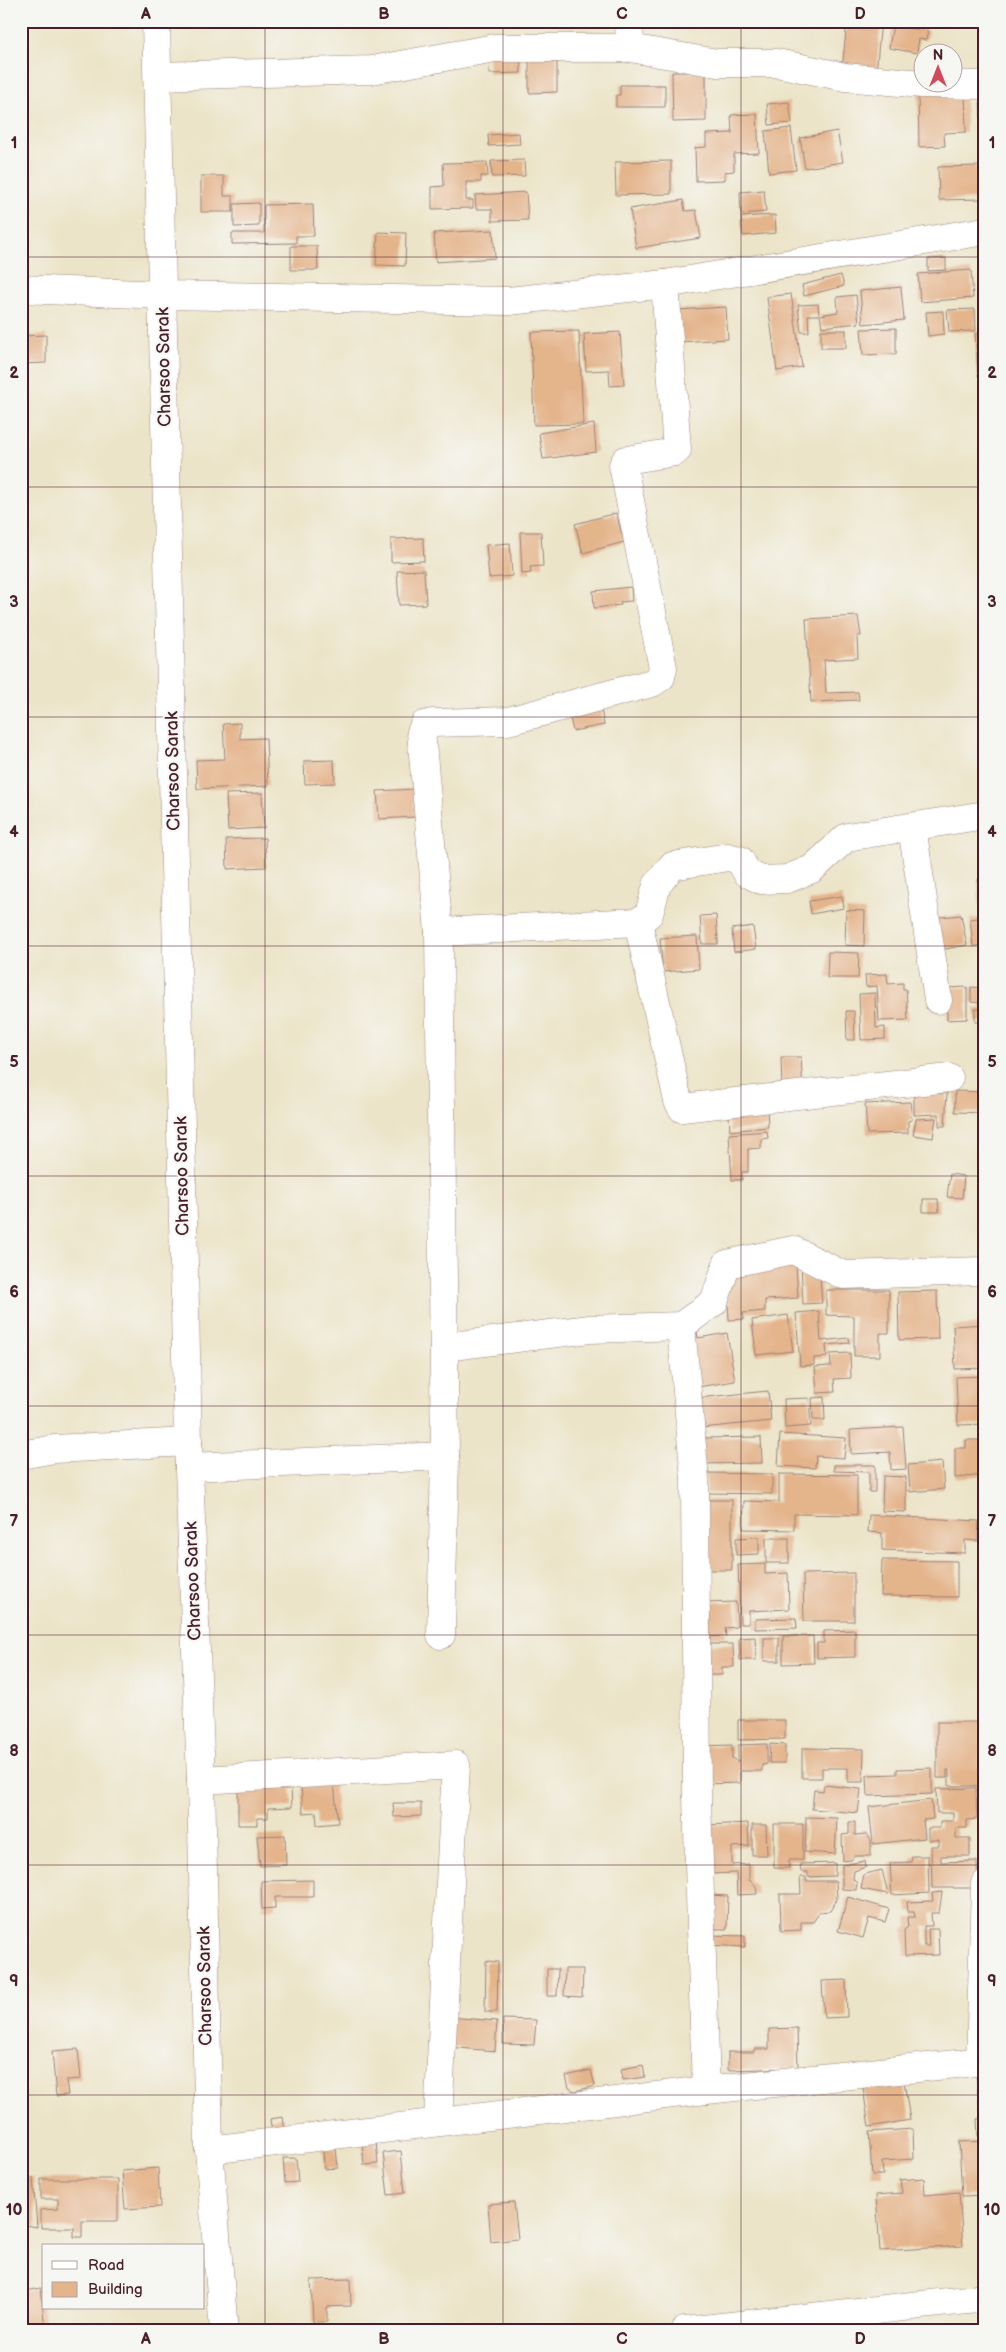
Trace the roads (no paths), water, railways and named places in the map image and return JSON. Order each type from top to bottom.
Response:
[{"type":"street","name":"Charsoo Sarak","points":[[156,21],[188,1455],[201,1780],[209,2150],[224,2331]]},
{"type":"street","points":[[158,76],[372,70],[495,48],[630,34],[717,63],[777,63],[844,77],[922,84],[985,85]]},
{"type":"street","points":[[21,289],[163,295],[509,301],[665,284],[985,231]]},
{"type":"street","points":[[441,1635],[445,1456],[439,932],[421,732],[424,725],[433,723],[508,721],[652,683],[661,678],[662,668],[623,465],[626,460],[675,452],[677,450],[665,284]]},
{"type":"street","points":[[439,932],[638,922],[649,914],[657,885],[672,866],[728,857],[740,860],[747,873],[761,880],[787,879],[812,869],[846,837],[985,815]]},
{"type":"street","points":[[912,827],[938,1000]]},
{"type":"street","points":[[638,922],[678,1101],[682,1108],[949,1078]]},
{"type":"street","points":[[444,1347],[590,1329],[681,1326],[714,1302],[727,1264],[793,1250],[842,1275],[985,1271]]},
{"type":"street","points":[[681,1326],[696,1479],[697,1798],[706,2090]]},
{"type":"street","points":[[21,1455],[54,1449],[188,1455],[445,1456]]},
{"type":"street","points":[[201,1780],[456,1765],[438,2121]]},
{"type":"street","points":[[209,2150],[706,2090],[982,2062],[985,1884]]},
{"type":"street","points":[[685,2331],[985,2298]]}]
